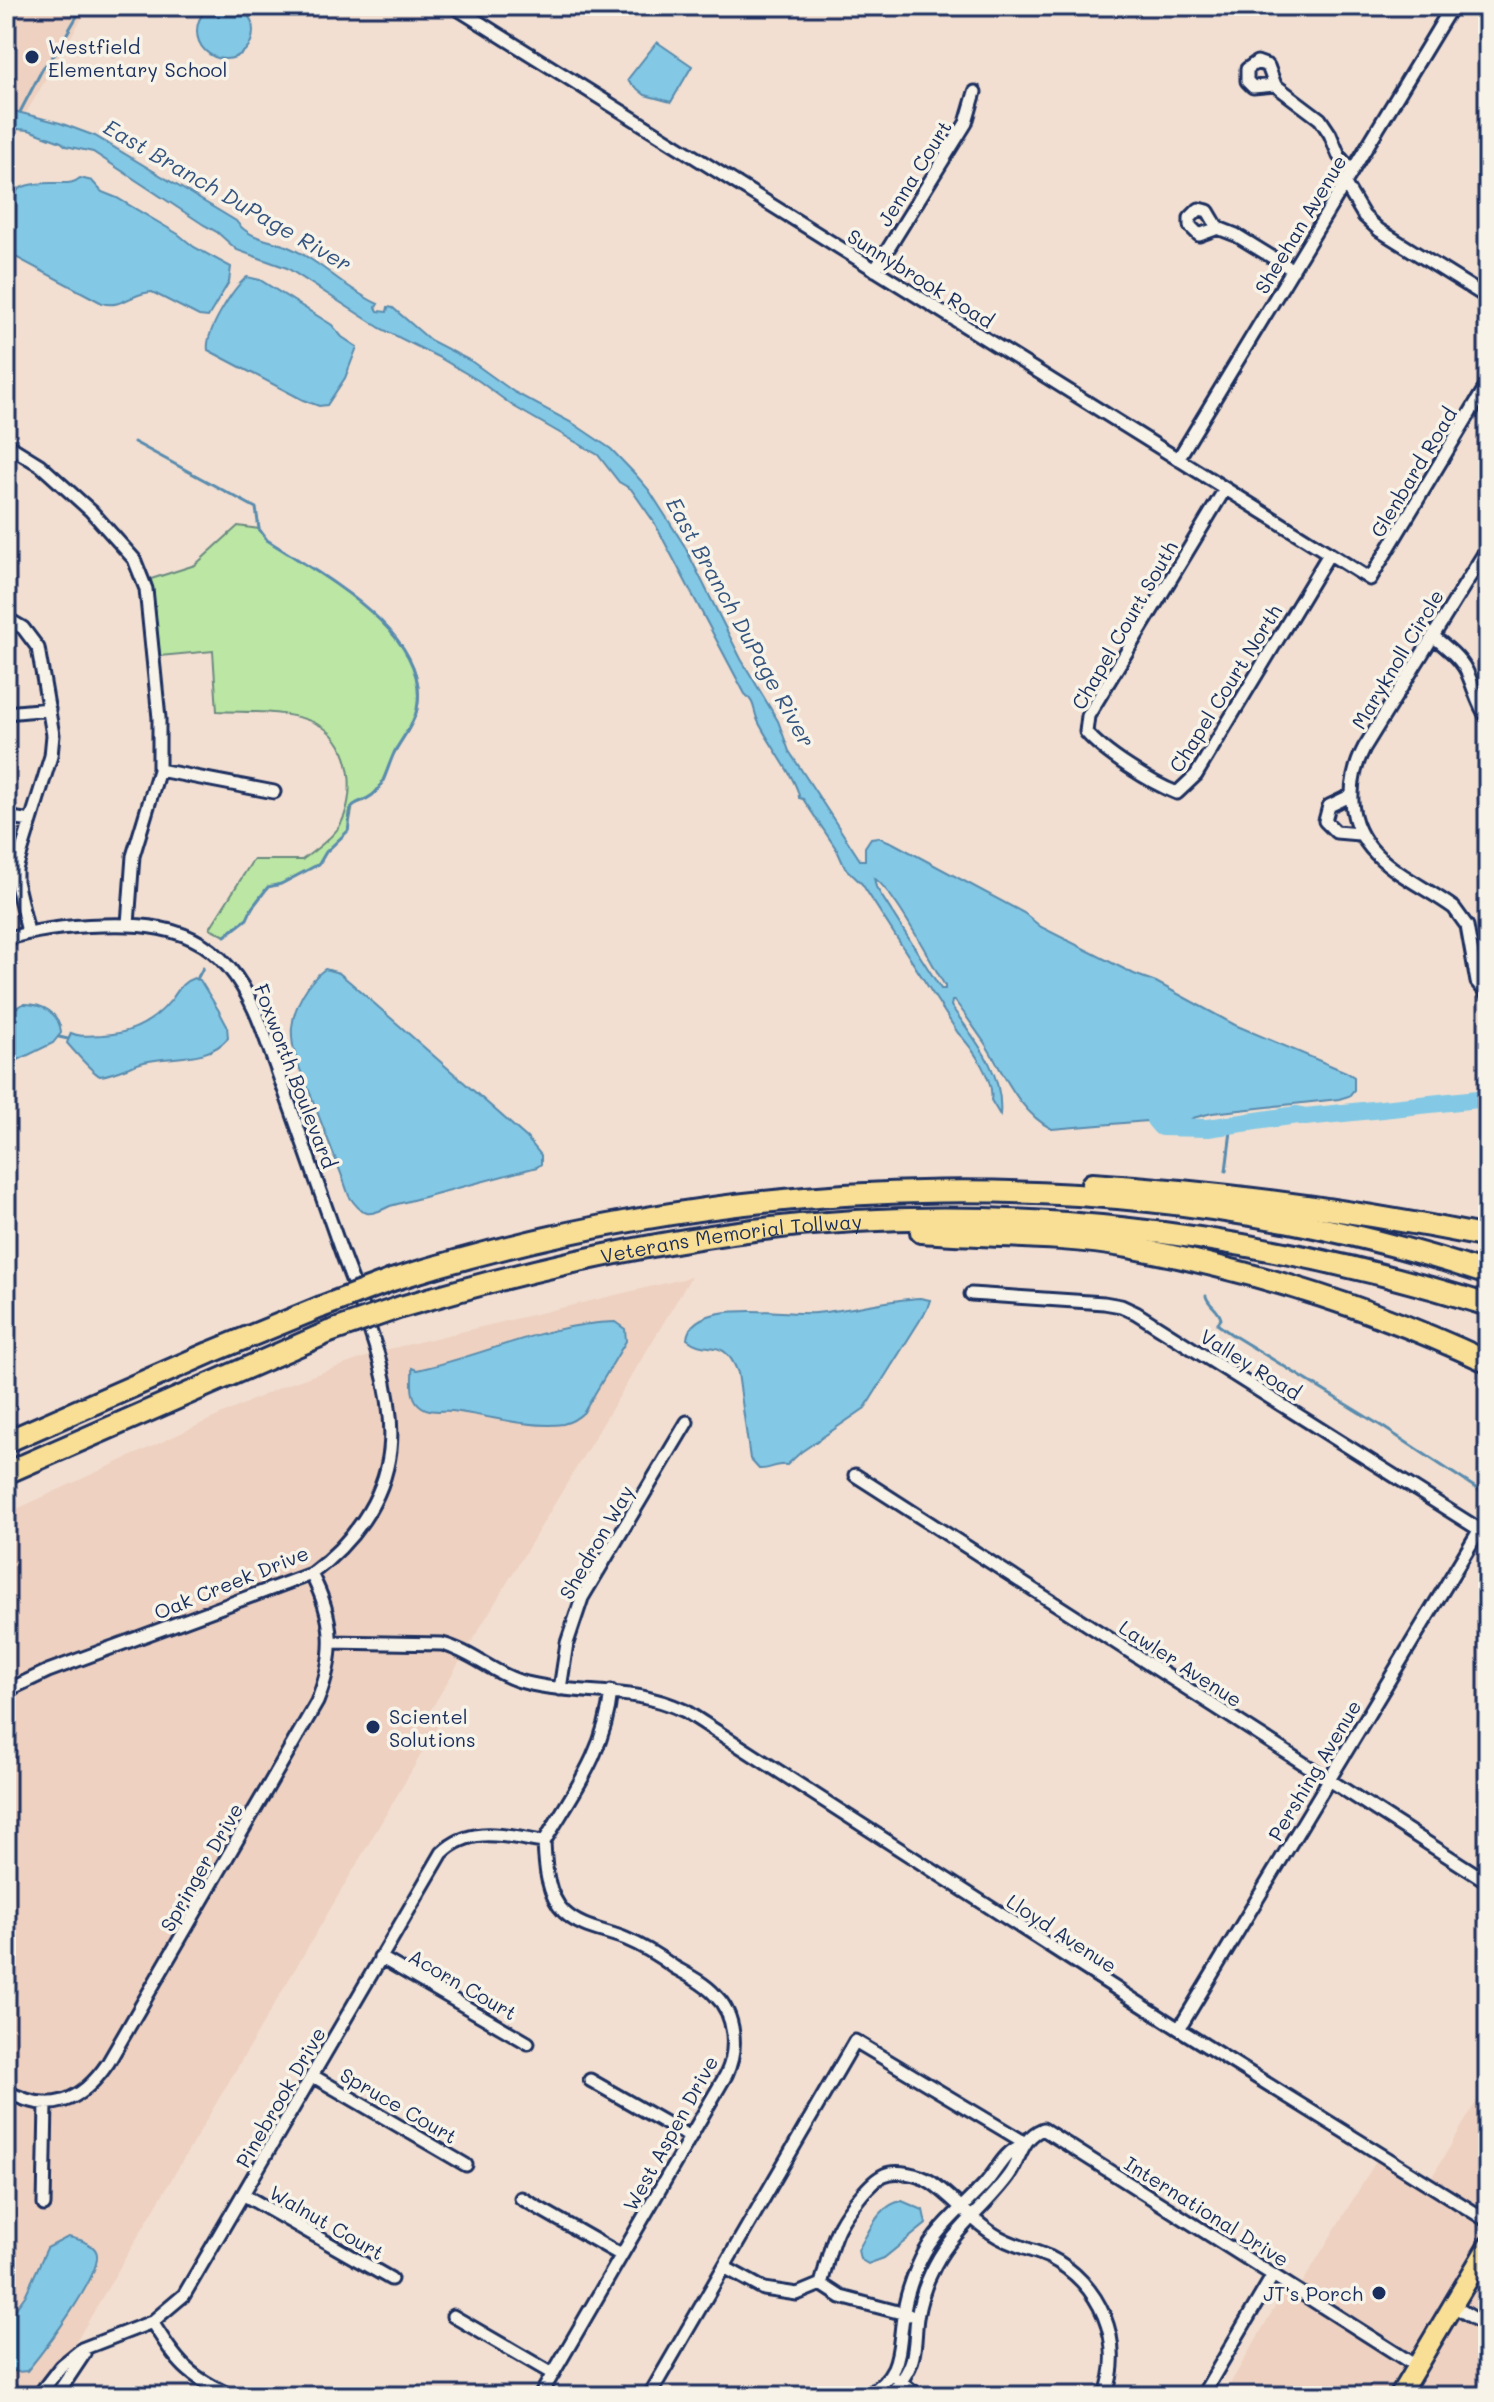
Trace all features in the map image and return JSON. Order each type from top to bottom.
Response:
[{"type":"highway","points":[[918,1192],[946,1182],[959,1181],[1062,1182],[1158,1189],[1389,1218],[1488,1237]]},
{"type":"highway","name":"Veterans Memorial Tollway","points":[[6,1442],[209,1353],[392,1280],[510,1246],[666,1214],[767,1201],[918,1192],[1064,1195],[1163,1204],[1267,1219],[1381,1244],[1488,1274]]},
{"type":"highway","name":"Veterans Memorial Tollway","points":[[6,1473],[329,1332],[401,1307],[519,1273],[754,1230],[970,1219],[1181,1235],[1320,1259],[1424,1284],[1488,1305]]},
{"type":"highway","points":[[845,1223],[871,1228],[1126,1247],[1270,1279],[1343,1302],[1406,1325],[1488,1362]]},
{"type":"main road","points":[[1407,2381],[1488,2246]]},
{"type":"street","name":"Sunnybrook Road","points":[[453,6],[1370,579]]},
{"type":"street","name":"Sheehan Avenue","points":[[1178,459],[1452,6]]},
{"type":"street","points":[[1275,85],[1320,119],[1339,156],[1352,171]]},
{"type":"street","name":"Jenna Court","points":[[875,270],[966,123],[975,92]]},
{"type":"street","points":[[1345,184],[1364,216],[1379,230],[1488,298]]},
{"type":"street","points":[[1218,228],[1236,235],[1293,270]]},
{"type":"street","name":"Glenbard Road","points":[[1370,579],[1488,383]]},
{"type":"street","points":[[6,444],[63,483],[124,546],[140,570],[146,589],[159,718],[159,770],[133,856],[128,924]]},
{"type":"street","name":"Chapel Court South","points":[[1130,766],[1099,747],[1086,732],[1088,716],[1225,489]]},
{"type":"street","name":"Maryknoll Circle","points":[[1359,834],[1353,816],[1352,795],[1360,756],[1488,547]]},
{"type":"street","name":"Chapel Court North","points":[[1130,766],[1177,793],[1193,779],[1329,554]]},
{"type":"street","points":[[6,618],[23,628],[38,648],[53,735],[51,756],[16,869],[28,932]]},
{"type":"street","points":[[1434,637],[1465,668],[1488,719]]},
{"type":"street","points":[[6,713],[49,709]]},
{"type":"street","points":[[159,770],[274,792]]},
{"type":"street","points":[[1352,795],[1329,806],[1325,821],[1336,832],[1359,834],[1383,862],[1459,913],[1467,926],[1477,982],[1488,995]]},
{"type":"street","points":[[6,817],[30,821]]},
{"type":"street","name":"Foxworth Boulevard","points":[[6,939],[66,926],[128,924],[164,927],[184,934],[221,958],[244,987],[262,1028],[369,1334]]},
{"type":"street","name":"Valley Road","points":[[971,1294],[1121,1306],[1484,1532]]},
{"type":"street","name":"Oak Creek Drive","points":[[6,1691],[48,1671],[311,1574],[330,1559],[360,1526],[374,1502],[387,1466],[391,1429],[388,1398],[369,1334]]},
{"type":"street","name":"Shedron Way","points":[[560,1689],[567,1643],[582,1598],[687,1422]]},
{"type":"street","name":"Lawler Avenue","points":[[855,1475],[1488,1882]]},
{"type":"street","name":"Pershing Avenue","points":[[1179,2029],[1329,1779],[1484,1532]]},
{"type":"street","name":"Springer Drive","points":[[46,2103],[78,2096],[89,2088],[108,2063],[317,1702],[328,1672],[331,1642],[325,1604],[311,1574]]},
{"type":"street","name":"Lloyd Avenue","points":[[331,1642],[442,1644],[459,1649],[524,1683],[651,1697],[685,1711],[1179,2029],[1488,2221]]},
{"type":"street","points":[[544,1842],[600,1746],[609,1715],[611,1691]]},
{"type":"street","name":"Pinebrook Drive","points":[[38,2396],[61,2366],[82,2349],[152,2322],[184,2295],[433,1866],[448,1846],[476,1834],[498,1833],[544,1842]]},
{"type":"street","name":"West Aspen Drive","points":[[540,2396],[732,2061],[732,2027],[723,2004],[712,1992],[639,1944],[587,1927],[565,1913],[555,1900],[546,1868],[544,1842]]},
{"type":"street","name":"Acorn Court","points":[[380,1957],[528,2043]]},
{"type":"street","points":[[649,2396],[855,2041],[1023,2144],[1022,2156],[1006,2179],[938,2233],[923,2256],[910,2284],[903,2313],[897,2377],[889,2396]]},
{"type":"street","name":"Spruce Court","points":[[313,2076],[466,2165]]},
{"type":"street","points":[[590,2080],[690,2137]]},
{"type":"street","points":[[6,2091],[27,2101],[46,2103],[44,2205]]},
{"type":"street","name":"International Drive","points":[[1023,2144],[1039,2130],[1049,2131],[1273,2275],[1407,2381]]},
{"type":"street","points":[[821,2284],[839,2226],[864,2192],[884,2175],[904,2173],[929,2181],[995,2235],[1051,2258],[1082,2281],[1104,2311],[1113,2347],[1111,2380],[1105,2396]]},
{"type":"street","name":"Walnut Court","points":[[244,2195],[391,2279]]},
{"type":"street","points":[[521,2198],[621,2255]]},
{"type":"street","points":[[866,2396],[897,2377],[912,2360],[924,2287],[967,2212]]},
{"type":"street","points":[[724,2267],[764,2289],[797,2294],[821,2284]]},
{"type":"street","points":[[1202,2396],[1273,2275]]},
{"type":"street","points":[[821,2284],[841,2297],[917,2317]]},
{"type":"street","points":[[1452,2305],[1488,2327]]},
{"type":"street","points":[[453,2316],[553,2374]]},
{"type":"street","points":[[152,2322],[175,2359],[185,2369],[232,2396]]},
{"type":"street","points":[[56,2396],[75,2365],[96,2342]]},
{"type":"street","points":[[897,2377],[918,2396]]},
{"type":"shaded area","name":"Westfield Elementary School","points":[[6,6],[89,6],[26,113],[6,109]]},
{"type":"shaded area","points":[[691,1277],[427,1716],[439,1724],[73,2347],[51,2367],[31,2396],[15,2396],[6,2391],[6,1514],[283,1386],[389,1349]]},
{"type":"shaded area","points":[[1488,2082],[1488,2224],[1409,2358],[1300,2287],[1378,2158],[1426,2187]]},
{"type":"shaded area","points":[[1488,2260],[1488,2396],[1409,2396]]},
{"type":"shaded area","points":[[1286,2288],[1404,2366],[1386,2396],[1223,2396]]},
{"type":"green space","points":[[238,526],[259,529],[267,540],[315,570],[368,610],[391,632],[409,657],[418,683],[417,711],[413,721],[377,790],[353,805],[348,831],[326,852],[319,864],[281,884],[268,887],[247,919],[225,936],[210,928],[253,860],[302,860],[312,853],[339,827],[345,815],[350,787],[346,758],[332,735],[321,726],[284,714],[217,711],[213,651],[160,656],[151,579],[195,565]]},
{"type":"water","points":[[225,3],[245,11],[253,31],[245,51],[225,59],[205,51],[197,31],[205,11]]},
{"type":"water","points":[[657,42],[692,66],[671,102],[645,95],[628,79]]},
{"type":"water","points":[[6,109],[95,136],[236,221],[252,235],[286,246],[310,259],[354,291],[378,304],[378,311],[387,312],[388,307],[393,308],[430,340],[471,361],[514,392],[574,424],[611,449],[649,490],[684,545],[741,659],[778,721],[789,751],[860,860],[865,860],[865,847],[871,838],[878,837],[893,843],[1024,913],[1041,927],[1156,982],[1235,1025],[1346,1072],[1354,1077],[1354,1090],[1349,1096],[1339,1099],[1212,1113],[1193,1118],[1171,1133],[1160,1124],[1147,1121],[1052,1129],[1040,1122],[1021,1102],[984,1042],[952,1001],[951,1006],[993,1071],[1000,1099],[1000,1115],[991,1100],[990,1083],[976,1055],[958,1033],[862,884],[845,868],[837,850],[803,799],[799,798],[794,783],[758,721],[752,703],[654,522],[631,489],[619,482],[598,455],[513,406],[440,358],[380,328],[287,268],[237,250],[217,232],[93,152],[66,146],[29,130],[6,128]],"holes":[[[874,878],[912,928],[945,989],[941,989],[876,887]]]},
{"type":"water","points":[[80,178],[92,181],[102,192],[231,267],[229,282],[208,317],[199,316],[152,292],[115,304],[102,303],[6,252],[7,209],[16,191],[38,183],[70,183]]},
{"type":"water","points":[[247,277],[260,280],[332,325],[342,337],[357,347],[345,378],[327,405],[319,406],[303,400],[208,350],[211,333],[221,311]]},
{"type":"water","points":[[325,969],[339,973],[351,983],[527,1138],[541,1155],[541,1164],[377,1212],[367,1213],[358,1208],[349,1196],[293,1046],[293,1019],[299,1003],[313,980]]},
{"type":"water","points":[[194,978],[200,980],[227,1026],[228,1038],[220,1046],[200,1054],[144,1062],[100,1076],[67,1043],[71,1033],[82,1036],[112,1034],[141,1025]]},
{"type":"water","points":[[23,1004],[37,1005],[49,1011],[57,1020],[61,1033],[53,1043],[6,1066],[6,1013]]},
{"type":"water","points":[[920,1298],[930,1300],[927,1309],[865,1408],[787,1465],[766,1469],[759,1469],[750,1459],[738,1373],[732,1361],[721,1350],[687,1339],[693,1326],[705,1317],[723,1313],[816,1313]]},
{"type":"water","points":[[615,1322],[625,1329],[626,1341],[584,1412],[569,1422],[538,1425],[452,1411],[432,1411],[422,1407],[415,1399],[412,1368],[417,1370],[442,1364],[565,1328]]},
{"type":"water","points":[[902,2201],[923,2210],[926,2224],[884,2258],[868,2264],[860,2259],[858,2250],[881,2213]]},
{"type":"water","points":[[68,2237],[87,2243],[96,2251],[91,2276],[70,2312],[27,2371],[17,2372],[6,2368],[6,2322],[25,2296],[47,2248]]},
{"type":"waterway","points":[[20,112],[43,68],[55,54],[83,6]]},
{"type":"waterway","points":[[134,442],[256,508],[259,529],[267,540],[342,589],[390,631],[407,655],[417,681],[417,709],[413,721],[394,753],[379,788],[352,807],[348,831],[326,852],[319,864],[281,884],[268,887],[247,919],[225,936]]},
{"type":"waterway","points":[[197,979],[203,968]]},
{"type":"waterway","points":[[59,1037],[68,1039]]},
{"type":"waterway","name":"East Branch DuPage River","points":[[1155,1120],[1161,1127],[1208,1128],[1297,1115],[1305,1117],[1488,1098]]},
{"type":"waterway","points":[[1226,1171],[1232,1123]]},
{"type":"waterway","points":[[1206,1296],[1220,1316],[1217,1324],[1231,1334],[1488,1496]]},
{"type":"place","name":"Westfield Elementary School","points":[[32,57]]},
{"type":"place","name":"Scientel Solutions","points":[[373,1727]]},
{"type":"place","name":"JT's Porch","points":[[1379,2293]]}]
